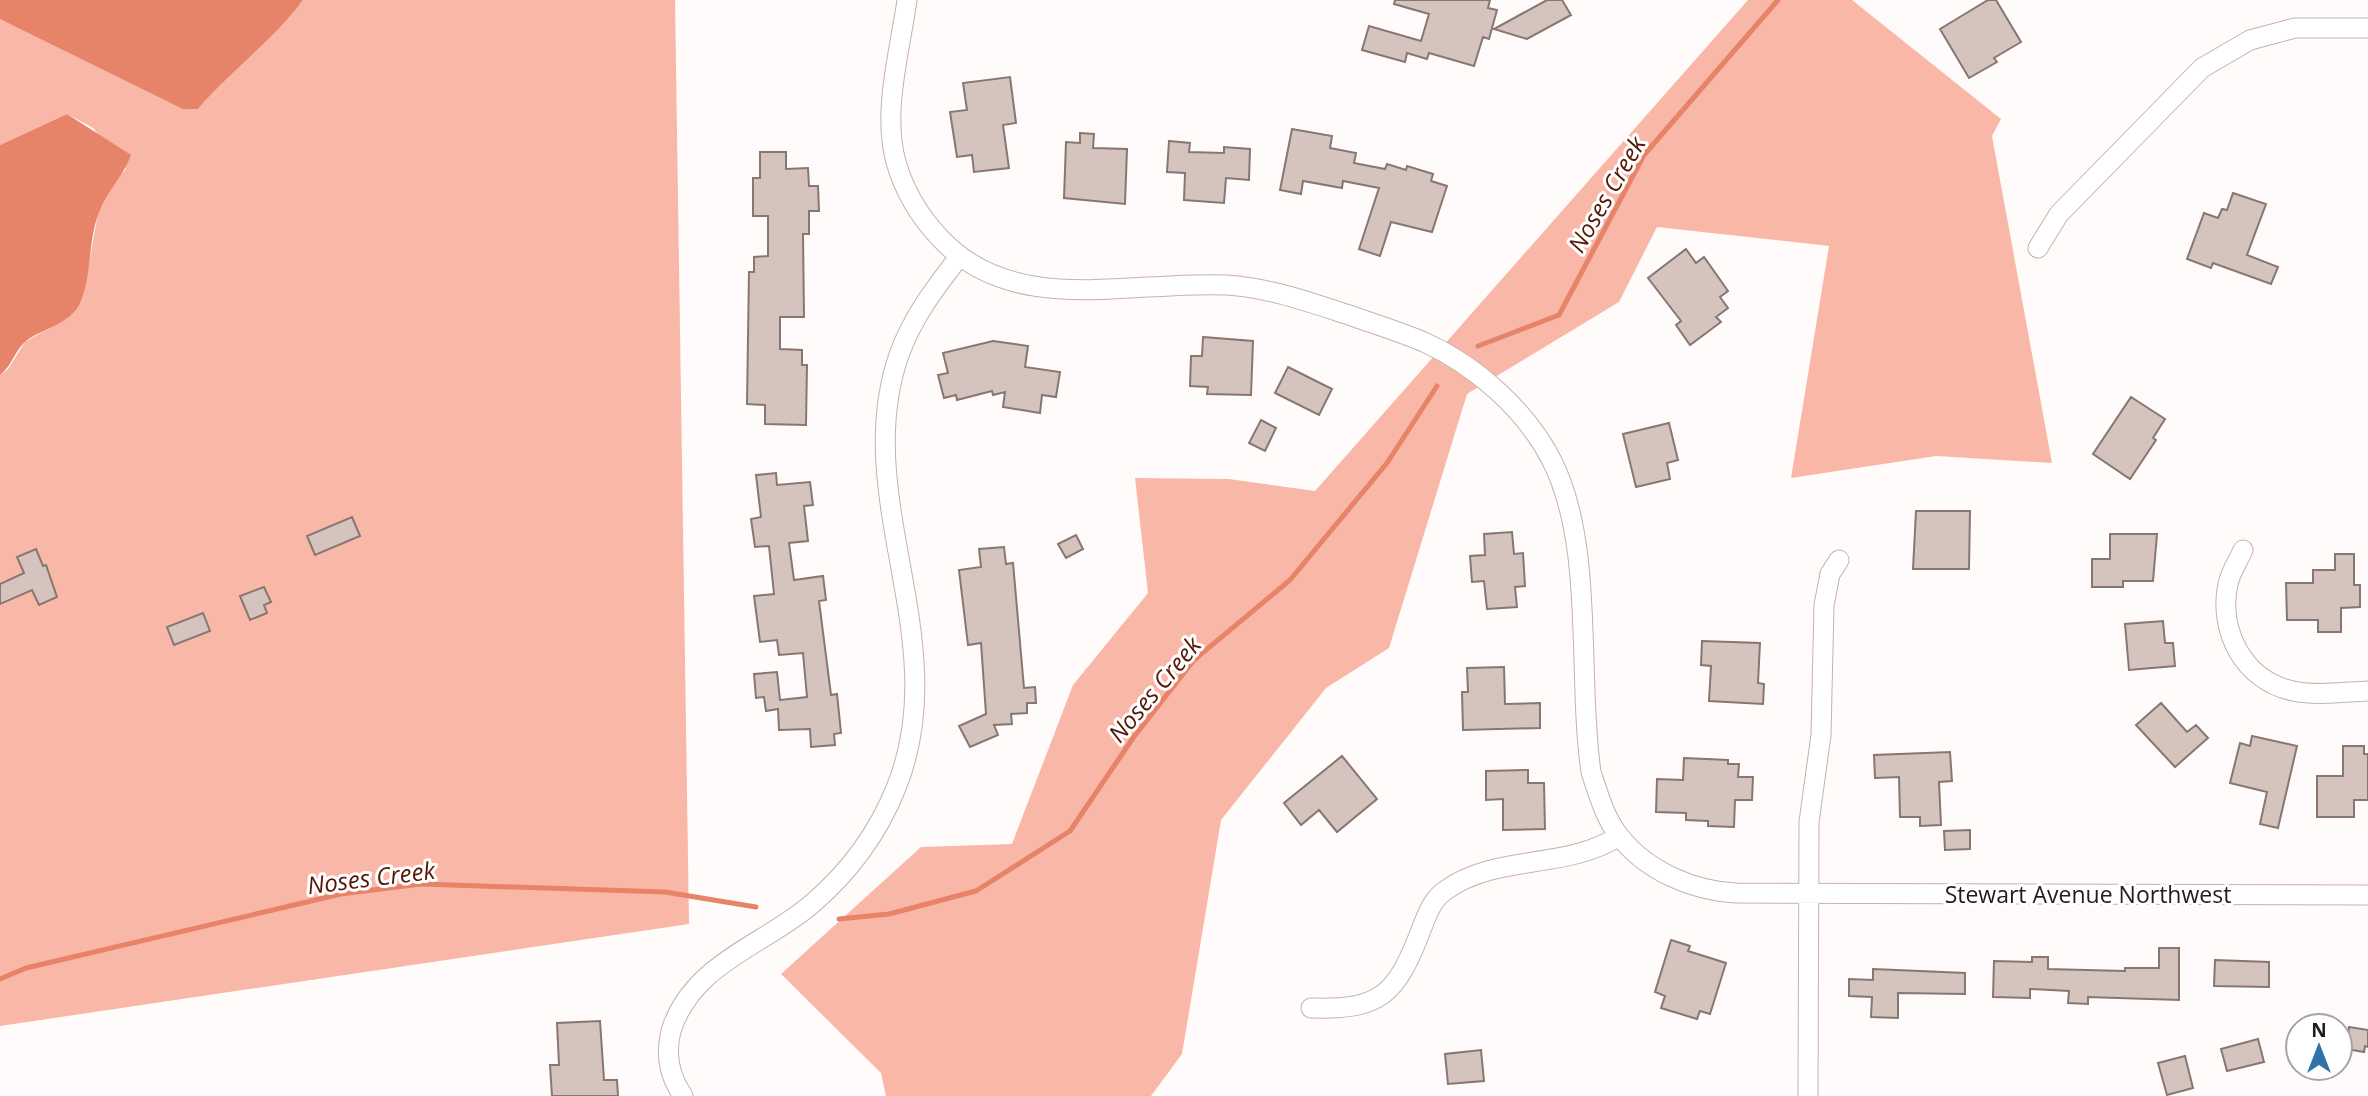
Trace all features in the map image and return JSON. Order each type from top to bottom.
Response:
[{"type":"street","points":[[907,0],[893,107],[896,161],[918,209],[959,257],[983,272],[1034,287],[1071,289],[1224,285],[1286,295],[1428,344],[1459,362],[1490,386],[1539,439],[1553,462],[1569,506],[1576,541],[1589,758],[1604,808],[1619,836],[1569,856],[1489,871],[1457,883],[1436,899],[1406,964],[1382,996],[1360,1007],[1311,1008]]},
{"type":"street","points":[[2038,248],[2059,214],[2202,68],[2250,40],[2295,28],[2368,28]]},
{"type":"street","points":[[683,1096],[673,1078],[667,1058],[673,1026],[690,995],[714,969],[810,906],[841,875],[872,836],[902,773],[915,715],[916,660],[887,467],[886,415],[894,371],[913,323],[959,257]]},
{"type":"street","points":[[2243,550],[2228,581],[2226,619],[2238,653],[2274,685],[2292,691],[2368,691]]},
{"type":"street","points":[[1808,1096],[1809,822],[1821,723],[1824,605],[1830,574],[1839,560]]},
{"type":"street","name":"Stewart Avenue Northwest","points":[[1619,836],[1661,870],[1696,887],[1736,893],[2368,895]]},
{"type":"shaded area","points":[[0,0],[303,0],[279,29],[198,109],[183,109],[0,19]]},
{"type":"shaded area","points":[[303,0],[675,0],[689,924],[0,1026],[0,375],[8,369],[25,342],[67,318],[85,286],[98,213],[113,183],[126,169],[93,128],[67,114],[0,145],[0,19],[198,109],[279,29]]},
{"type":"shaded area","points":[[1748,0],[1852,0],[2001,119],[1992,136],[2052,463],[1936,456],[1791,478],[1829,246],[1657,227],[1619,302],[1467,394],[1389,648],[1326,688],[1221,820],[1182,1054],[1151,1096],[886,1096],[881,1073],[781,974],[921,847],[1012,844],[1073,685],[1148,593],[1135,478],[1229,479],[1315,491]]},
{"type":"shaded area","points":[[67,114],[131,155],[103,203],[96,222],[86,282],[75,312],[26,341],[0,375],[0,145]]},
{"type":"building","points":[[1395,0],[1490,0],[1488,8],[1497,10],[1489,39],[1483,37],[1474,66],[1429,53],[1427,59],[1407,53],[1405,62],[1362,50],[1369,26],[1421,41],[1429,14],[1394,4]]},
{"type":"building","points":[[1547,0],[1562,0],[1571,15],[1527,39],[1494,29]]},
{"type":"building","points":[[1988,0],[1996,0],[2021,42],[1994,58],[1997,62],[1969,78],[1940,29]]},
{"type":"building","points":[[1010,77],[1016,123],[1003,125],[1009,168],[974,172],[972,155],[957,157],[950,112],[967,110],[963,83]]},
{"type":"building","points":[[1292,129],[1332,136],[1330,148],[1356,153],[1354,163],[1385,169],[1387,164],[1406,170],[1407,166],[1433,174],[1431,181],[1447,186],[1432,232],[1391,222],[1380,256],[1359,249],[1379,188],[1343,181],[1342,188],[1303,181],[1301,194],[1280,190]]},
{"type":"building","points":[[1080,133],[1094,134],[1093,148],[1127,149],[1125,204],[1064,198],[1066,142],[1080,143]]},
{"type":"building","points":[[1169,141],[1190,143],[1189,152],[1224,153],[1224,147],[1250,149],[1249,180],[1226,178],[1224,203],[1184,200],[1185,173],[1167,172]]},
{"type":"building","points":[[760,152],[786,152],[786,169],[808,168],[809,186],[818,186],[819,211],[809,211],[809,234],[803,234],[804,317],[780,317],[780,349],[802,350],[802,365],[807,365],[806,425],[765,424],[765,405],[747,404],[749,272],[754,272],[754,257],[768,256],[768,216],[753,216],[753,178],[760,178]]},
{"type":"building","points":[[2233,193],[2266,204],[2247,255],[2278,267],[2271,284],[2213,263],[2211,268],[2187,259],[2204,213],[2218,218],[2222,209],[2227,210]]},
{"type":"building","points":[[1686,249],[1696,263],[1704,257],[1728,291],[1720,297],[1728,308],[1716,317],[1721,322],[1690,345],[1676,325],[1681,321],[1648,278]]},
{"type":"building","points":[[1203,337],[1253,341],[1251,395],[1207,394],[1208,387],[1190,386],[1191,356],[1202,356]]},
{"type":"building","points":[[993,341],[1028,346],[1025,367],[1060,372],[1056,397],[1042,395],[1040,413],[1003,407],[1005,392],[993,395],[992,391],[957,400],[956,395],[944,398],[938,375],[948,373],[943,353]]},
{"type":"building","points":[[1288,367],[1332,389],[1319,415],[1275,393]]},
{"type":"building","points":[[2131,397],[2165,419],[2153,438],[2156,440],[2130,479],[2093,454]]},
{"type":"building","points":[[1261,420],[1276,428],[1265,451],[1249,443]]},
{"type":"building","points":[[1669,423],[1678,460],[1667,463],[1670,479],[1636,487],[1623,434]]},
{"type":"building","points":[[776,473],[777,485],[810,482],[813,505],[804,506],[808,541],[789,543],[794,580],[823,576],[826,600],[819,601],[831,695],[837,694],[841,733],[834,734],[835,745],[811,747],[810,729],[779,730],[778,709],[766,711],[764,697],[756,698],[754,674],[777,672],[780,700],[807,697],[803,653],[779,655],[777,640],[760,642],[754,596],[774,594],[769,546],[755,547],[751,519],[761,517],[756,475]]},
{"type":"building","points":[[1916,511],[1970,511],[1969,569],[1913,569]]},
{"type":"building","points":[[352,517],[360,536],[315,555],[307,536]]},
{"type":"building","points":[[1512,532],[1514,554],[1523,553],[1525,586],[1515,587],[1517,607],[1487,609],[1484,581],[1472,582],[1470,556],[1485,555],[1484,534]]},
{"type":"building","points":[[2110,534],[2157,534],[2153,581],[2123,581],[2123,587],[2092,587],[2092,559],[2110,559]]},
{"type":"building","points":[[1076,535],[1083,549],[1066,558],[1058,544]]},
{"type":"building","points":[[1004,547],[1006,564],[1013,563],[1024,688],[1035,687],[1036,703],[1027,703],[1027,713],[1011,714],[1012,724],[994,725],[998,735],[970,747],[959,726],[986,714],[981,643],[968,645],[959,570],[981,567],[979,549]]},
{"type":"building","points":[[36,549],[43,566],[46,565],[57,597],[39,605],[32,590],[0,604],[0,584],[24,573],[17,557]]},
{"type":"building","points":[[2335,554],[2354,554],[2354,585],[2360,585],[2360,607],[2341,608],[2341,632],[2318,632],[2318,620],[2287,620],[2286,583],[2313,583],[2313,570],[2335,570]]},
{"type":"building","points":[[264,587],[271,602],[264,605],[267,613],[250,620],[240,596]]},
{"type":"building","points":[[203,613],[210,631],[174,645],[167,627]]},
{"type":"building","points":[[2163,621],[2165,643],[2173,643],[2175,666],[2129,670],[2125,624]]},
{"type":"building","points":[[1702,641],[1760,643],[1758,683],[1764,684],[1763,704],[1709,701],[1711,666],[1701,665]]},
{"type":"building","points":[[1504,667],[1505,704],[1540,703],[1540,728],[1463,730],[1462,692],[1468,692],[1467,668]]},
{"type":"building","points":[[2161,703],[2187,732],[2196,725],[2208,738],[2175,767],[2136,725]]},
{"type":"building","points":[[2252,736],[2297,746],[2278,828],[2260,824],[2267,792],[2230,783],[2240,743],[2250,746]]},
{"type":"building","points":[[2343,746],[2364,746],[2364,754],[2368,754],[2368,800],[2354,800],[2354,817],[2317,817],[2317,776],[2343,776]]},
{"type":"building","points":[[1950,752],[1952,781],[1939,782],[1941,825],[1920,826],[1920,817],[1900,817],[1899,777],[1875,778],[1874,755]]},
{"type":"building","points":[[1342,756],[1377,799],[1337,832],[1319,810],[1301,825],[1284,803]]},
{"type":"building","points":[[1684,758],[1728,760],[1728,764],[1739,764],[1738,777],[1753,777],[1752,800],[1735,800],[1734,827],[1708,826],[1708,821],[1686,820],[1686,813],[1656,812],[1657,779],[1683,780]]},
{"type":"building","points":[[1528,770],[1528,783],[1544,783],[1545,829],[1503,830],[1503,799],[1486,800],[1486,771]]},
{"type":"building","points":[[1970,830],[1970,849],[1945,850],[1944,831]]},
{"type":"building","points":[[1671,940],[1690,946],[1688,951],[1726,963],[1710,1014],[1700,1011],[1697,1019],[1661,1008],[1665,996],[1655,992]]},
{"type":"building","points":[[2159,948],[2179,948],[2179,1000],[2088,997],[2088,1004],[2068,1003],[2069,991],[2030,989],[2030,998],[1993,997],[1994,961],[2032,962],[2032,957],[2048,957],[2048,969],[2125,971],[2125,968],[2159,968]]},
{"type":"building","points":[[2215,960],[2269,962],[2269,987],[2214,986]]},
{"type":"building","points":[[1873,969],[1965,973],[1965,994],[1898,993],[1898,1018],[1871,1017],[1872,997],[1849,996],[1849,979],[1873,980]]},
{"type":"building","points":[[600,1021],[604,1080],[617,1080],[618,1096],[552,1096],[550,1065],[559,1065],[557,1023]]},
{"type":"building","points":[[2354,1028],[2368,1030],[2368,1047],[2365,1046],[2364,1052],[2354,1050]]},
{"type":"building","points":[[2258,1039],[2264,1062],[2227,1071],[2221,1049]]},
{"type":"building","points":[[1481,1050],[1484,1081],[1448,1084],[1445,1054]]},
{"type":"building","points":[[2185,1056],[2193,1088],[2167,1095],[2158,1063]]},
{"type":"waterway","name":"Noses Creek","points":[[1478,346],[1559,315],[1644,155],[1778,0]]},
{"type":"waterway","name":"Noses Creek","points":[[839,919],[889,914],[976,891],[1070,831],[1133,738],[1194,660],[1290,580],[1387,463],[1437,386]]},
{"type":"waterway","name":"Noses Creek","points":[[0,979],[26,968],[341,894],[421,884],[665,892],[756,907]]}]
